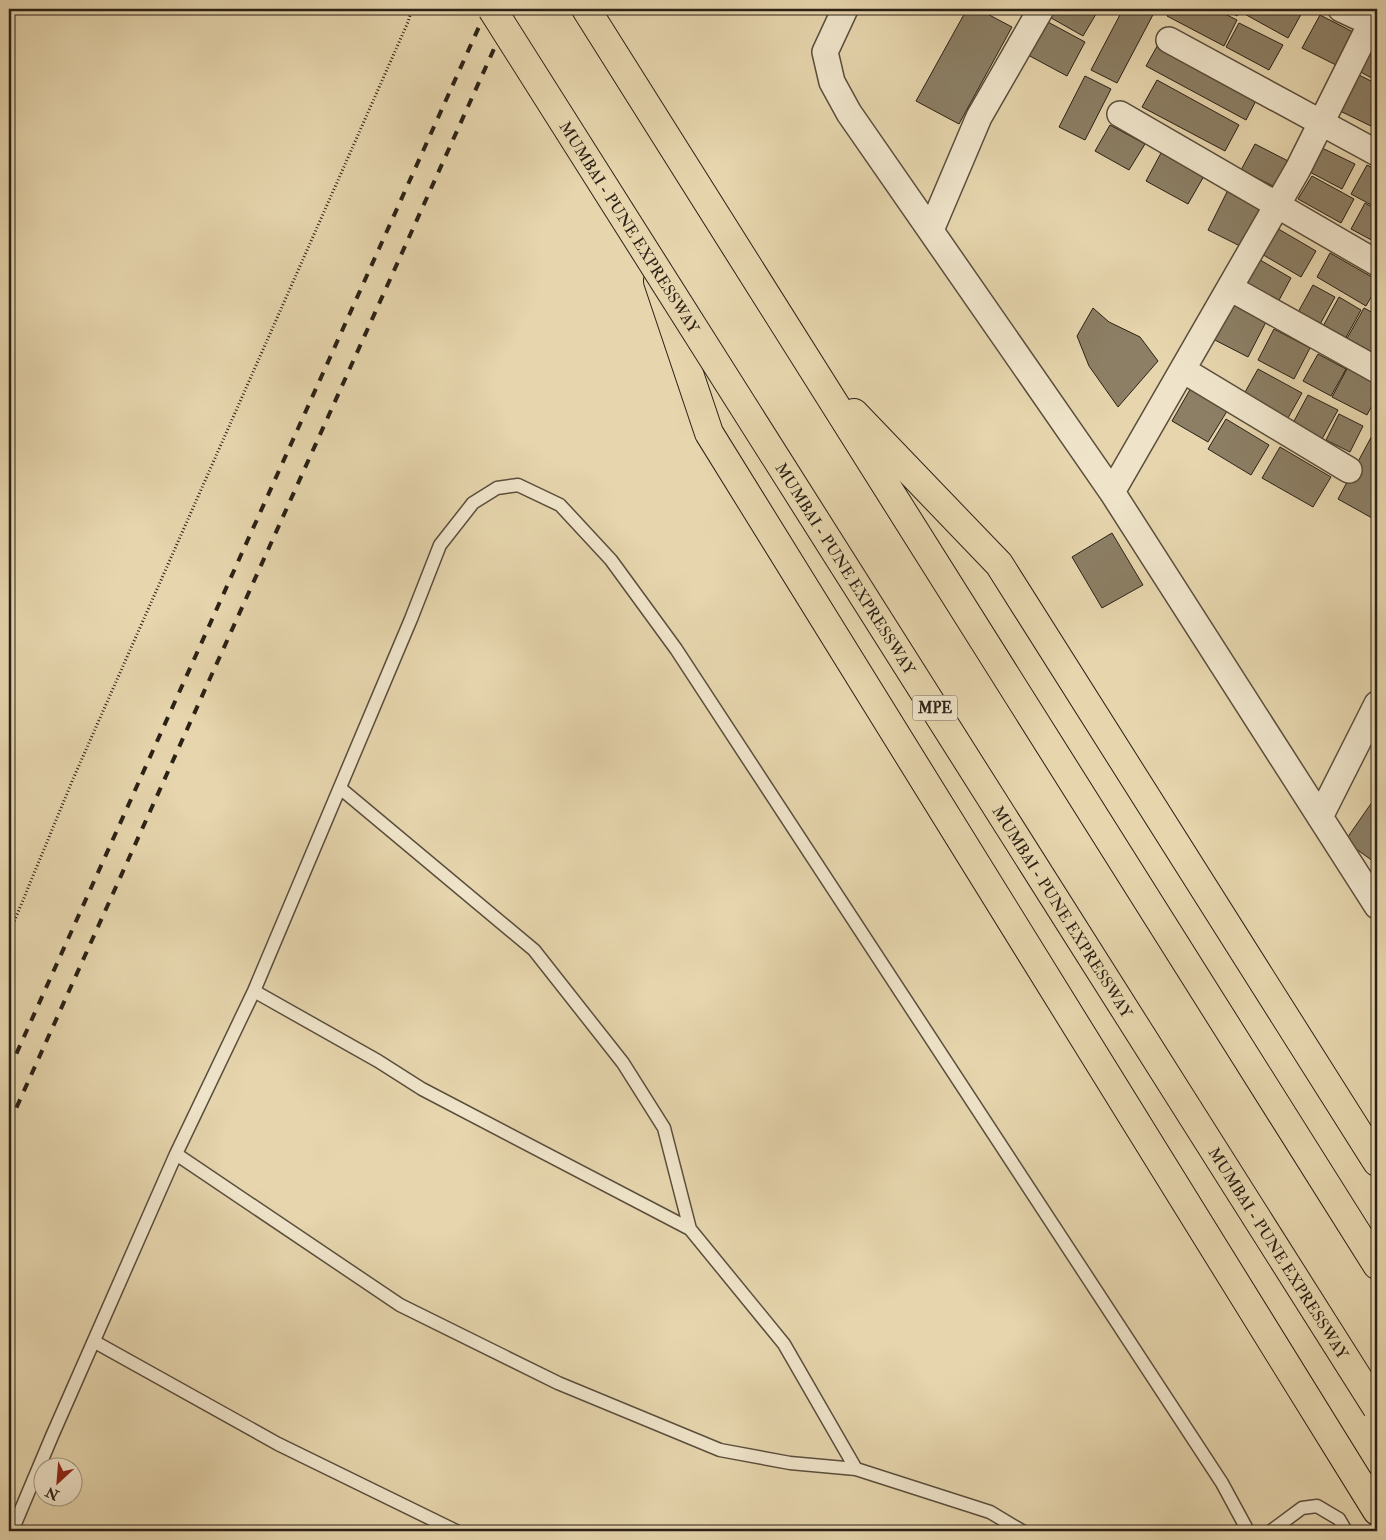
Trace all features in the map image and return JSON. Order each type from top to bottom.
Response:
[{"type":"highway","name":"MUMBAI - PUNE EXPRESSWAY","points":[[492,9],[1377,1408]]},
{"type":"highway","points":[[586,9],[1377,1265]]},
{"type":"highway","points":[[651,259],[709,433],[1377,1511]]},
{"type":"highway","points":[[814,370],[999,564],[1377,1162]]},
{"type":"street","points":[[845,9],[825,52],[832,82],[849,112],[1112,492],[1377,906]]},
{"type":"street","points":[[931,230],[979,116],[1041,9]]},
{"type":"street","points":[[1112,492],[1278,206],[1322,123],[1374,17],[1341,9]]},
{"type":"street","points":[[1169,40],[1377,153]]},
{"type":"street","points":[[1120,114],[1377,263]]},
{"type":"street","points":[[1230,288],[1377,370]]},
{"type":"street","points":[[1183,370],[1349,470]]},
{"type":"street","points":[[1320,817],[1377,704]]},
{"type":"lane","points":[[14,1531],[52,1436],[176,1154],[254,991],[411,619],[440,545],[474,503],[497,488],[518,486],[560,505],[611,560],[676,649],[1216,1475],[1248,1531]]},
{"type":"lane","points":[[340,788],[534,950],[623,1063],[664,1128],[690,1229]]},
{"type":"lane","points":[[254,991],[378,1061],[422,1089],[690,1229],[784,1344],[856,1470]]},
{"type":"lane","points":[[176,1154],[400,1305],[558,1383],[720,1450],[790,1464],[856,1470],[990,1512],[1022,1531]]},
{"type":"lane","points":[[94,1342],[278,1444],[456,1531]]},
{"type":"lane","points":[[1270,1531],[1302,1508],[1317,1506],[1340,1519],[1346,1531]]},
{"type":"path","points":[[9,934],[73,780],[408,22],[412,9]]},
{"type":"building","points":[[967,9],[978,9],[1012,27],[959,124],[916,101]]},
{"type":"building","points":[[1050,9],[1099,9],[1083,36],[1046,15]]},
{"type":"building","points":[[1123,9],[1156,9],[1117,83],[1091,70]]},
{"type":"building","points":[[1170,9],[1215,9],[1237,20],[1224,46],[1167,16]]},
{"type":"building","points":[[1224,9],[1241,9],[1237,16]]},
{"type":"building","points":[[1243,9],[1304,9],[1288,38],[1241,12]]},
{"type":"building","points":[[1320,15],[1357,34],[1340,67],[1302,48]]},
{"type":"building","points":[[1046,21],[1085,42],[1067,76],[1028,55]]},
{"type":"building","points":[[1239,23],[1283,45],[1269,70],[1226,47]]},
{"type":"building","points":[[1160,41],[1259,95],[1246,120],[1146,66]]},
{"type":"building","points":[[1369,47],[1377,52],[1377,81],[1357,70]]},
{"type":"building","points":[[1357,74],[1377,84],[1377,123],[1375,128],[1338,110]]},
{"type":"building","points":[[1085,76],[1111,89],[1085,140],[1059,127]]},
{"type":"building","points":[[1157,80],[1239,125],[1225,151],[1142,107]]},
{"type":"building","points":[[1110,125],[1145,144],[1129,170],[1095,151]]},
{"type":"building","points":[[1255,144],[1292,163],[1279,189],[1241,170]]},
{"type":"building","points":[[1318,146],[1355,164],[1342,189],[1306,170]]},
{"type":"building","points":[[1161,153],[1204,176],[1188,204],[1146,181]]},
{"type":"building","points":[[1367,165],[1377,170],[1377,208],[1351,194]]},
{"type":"building","points":[[1312,176],[1354,199],[1341,223],[1298,199]]},
{"type":"building","points":[[1229,188],[1267,208],[1246,249],[1208,230]]},
{"type":"building","points":[[1365,203],[1377,210],[1377,243],[1351,229]]},
{"type":"building","points":[[1275,227],[1316,251],[1301,277],[1260,253]]},
{"type":"building","points":[[1330,253],[1377,280],[1377,287],[1366,306],[1317,277]]},
{"type":"building","points":[[1255,257],[1291,278],[1278,302],[1241,281]]},
{"type":"building","points":[[1313,285],[1335,297],[1319,326],[1297,314]]},
{"type":"building","points":[[1377,296],[1377,312],[1371,308]]},
{"type":"building","points":[[1339,297],[1361,310],[1344,341],[1322,328]]},
{"type":"building","points":[[1228,300],[1267,320],[1248,357],[1209,337]]},
{"type":"building","points":[[1093,308],[1109,322],[1140,337],[1158,361],[1118,407],[1089,366],[1077,336]]},
{"type":"building","points":[[1364,308],[1377,315],[1377,360],[1345,342]]},
{"type":"building","points":[[1274,329],[1310,348],[1294,379],[1258,360]]},
{"type":"building","points":[[1318,354],[1346,369],[1331,396],[1303,381]]},
{"type":"building","points":[[1348,367],[1377,383],[1377,396],[1367,415],[1332,397]]},
{"type":"building","points":[[1258,369],[1302,393],[1288,418],[1244,394]]},
{"type":"building","points":[[1192,386],[1229,408],[1208,442],[1172,421]]},
{"type":"building","points":[[1308,395],[1338,410],[1322,439],[1293,423]]},
{"type":"building","points":[[1339,414],[1363,426],[1350,452],[1326,440]]},
{"type":"building","points":[[1226,419],[1269,445],[1251,475],[1208,449]]},
{"type":"building","points":[[1375,430],[1377,431],[1377,508],[1372,518],[1338,499]]},
{"type":"building","points":[[1280,447],[1331,477],[1313,507],[1262,478]]},
{"type":"building","points":[[1112,533],[1143,585],[1102,608],[1072,557]]},
{"type":"building","points":[[1377,795],[1377,864],[1345,841]]},
{"type":"railway","points":[[9,1070],[487,9]]},
{"type":"railway","points":[[9,1124],[512,9]]}]
